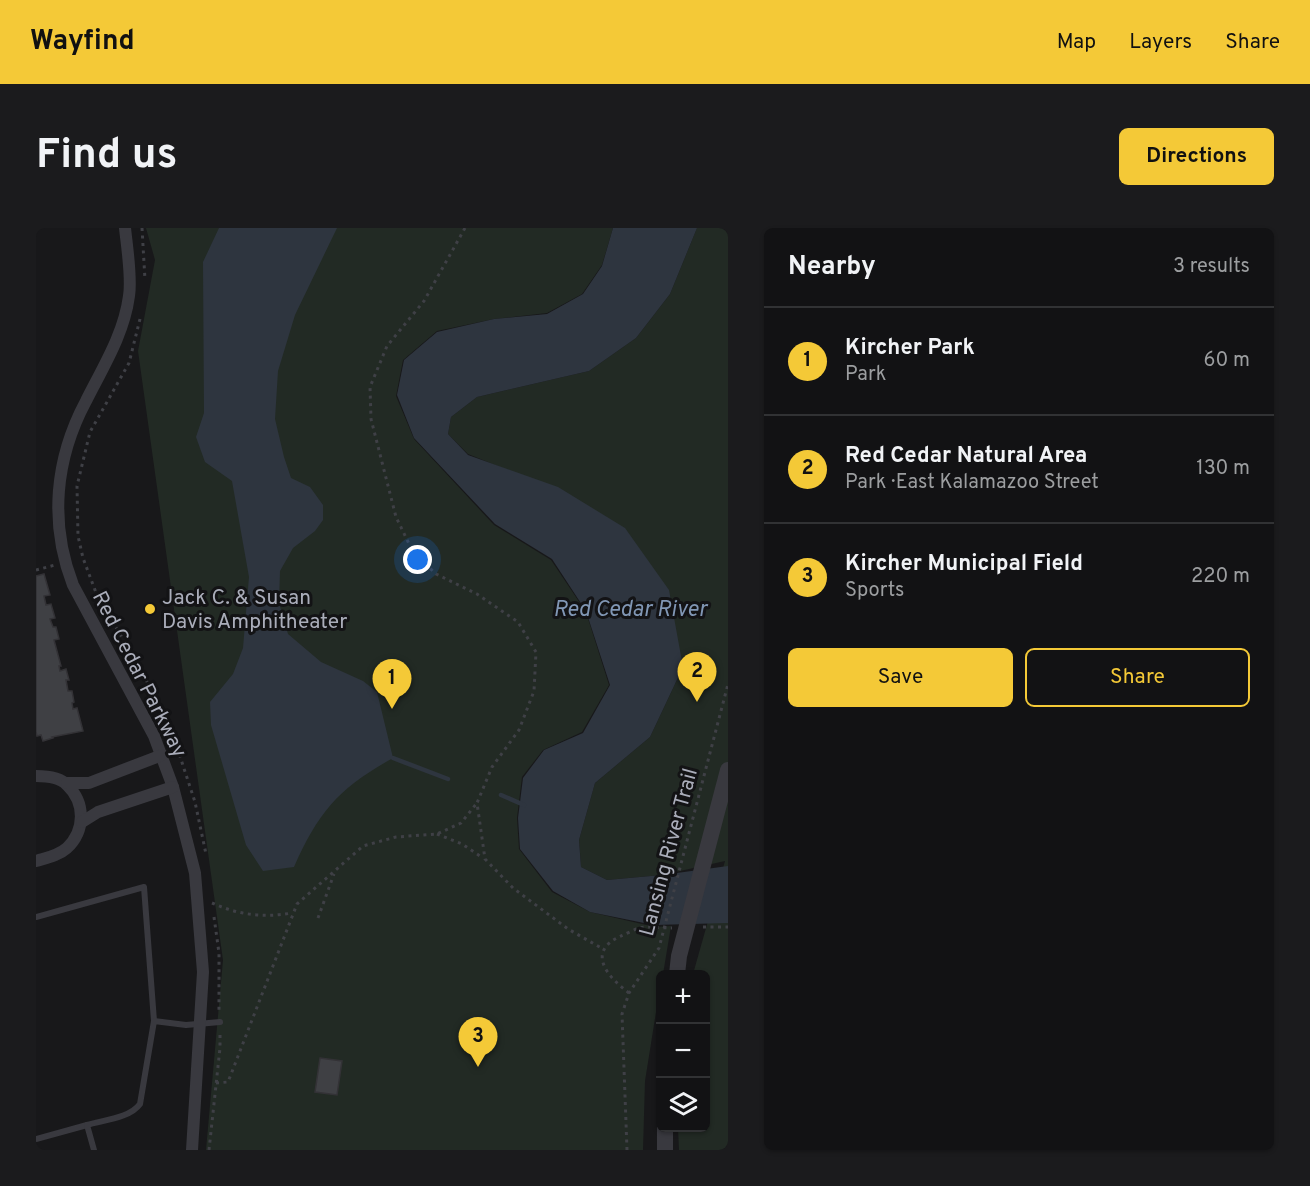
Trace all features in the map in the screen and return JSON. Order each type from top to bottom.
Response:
[{"type":"street","name":"Red Cedar Parkway","points":[[125,228],[130,295],[115,347],[84,403],[63,454],[58,504],[60,537],[65,563],[73,585],[120,670],[162,755],[173,787],[195,873],[203,972],[192,1150]]},
{"type":"street","points":[[36,776],[49,776],[67,783],[89,783],[162,755]]},
{"type":"street","points":[[678,970],[679,956],[728,770]]},
{"type":"street","points":[[36,861],[50,858],[66,849],[78,834],[82,822],[78,801],[67,783]]},
{"type":"street","points":[[82,822],[98,812],[173,787]]},
{"type":"street","points":[[665,1132],[666,1150]]},
{"type":"lane","points":[[36,917],[144,887],[154,1021],[140,1104],[136,1110],[36,1139]]},
{"type":"lane","points":[[154,1021],[186,1025],[220,1022]]},
{"type":"lane","points":[[87,1125],[94,1150]]},
{"type":"path","points":[[142,228],[145,282]]},
{"type":"path","points":[[216,1083],[228,1082],[297,904],[363,846],[396,837],[437,834],[461,823],[477,803],[492,767],[519,730],[534,691],[536,652],[518,622],[477,594],[436,574],[413,552],[396,517],[371,419],[370,387],[387,346],[424,301],[465,228]]},
{"type":"path","points":[[142,311],[129,363],[90,432],[77,486],[78,536],[83,558],[98,598],[137,662],[171,729],[195,802],[207,860]]},
{"type":"path","name":"Lansing River Trail","points":[[629,993],[659,948],[728,684]]},
{"type":"path","points":[[477,803],[485,859]]},
{"type":"path","points":[[437,834],[462,844],[485,859],[513,888],[568,929],[603,949],[602,963],[611,979],[629,993],[622,1014],[627,1150]]},
{"type":"path","points":[[318,918],[335,872]]},
{"type":"path","points":[[209,1150],[220,1048],[219,953],[211,892]]},
{"type":"path","points":[[212,903],[232,913],[264,917],[293,913]]},
{"type":"path","name":"Lansing River Trail","points":[[603,949],[611,940]]},
{"type":"shaded area","points":[[146,228],[613,228],[602,265],[582,294],[547,313],[494,319],[437,331],[403,360],[396,396],[414,439],[494,525],[551,560],[586,612],[609,685],[582,732],[543,750],[522,777],[517,818],[519,849],[552,892],[590,912],[655,927],[671,926],[664,970],[656,970],[656,1012],[645,1081],[643,1150],[206,1150],[223,960],[138,351],[155,260]]},
{"type":"shaded area","points":[[697,228],[728,228],[728,1150],[679,1150],[678,1132],[710,1132],[710,970],[694,970],[725,861],[662,875],[607,880],[581,867],[579,840],[595,783],[650,737],[683,667],[505,469],[468,454],[448,434],[451,417],[477,397],[589,371],[636,338],[670,294]]},
{"type":"water","points":[[219,228],[337,228],[295,315],[278,371],[275,419],[291,478],[310,487],[323,505],[323,520],[315,531],[293,548],[280,571],[279,603],[288,634],[321,662],[363,681],[377,692],[393,758],[358,780],[333,803],[312,831],[294,867],[263,871],[246,845],[211,725],[210,702],[233,674],[243,648],[249,577],[232,481],[205,462],[196,437],[204,413],[203,262]]},
{"type":"water","name":"Red Cedar River","points":[[613,228],[697,228],[670,294],[636,338],[589,371],[477,397],[451,417],[448,434],[468,455],[558,487],[625,528],[669,590],[683,667],[650,737],[595,783],[579,840],[581,867],[607,880],[728,866],[728,923],[654,925],[590,912],[553,891],[520,849],[518,818],[523,778],[544,750],[583,733],[610,685],[586,611],[552,559],[495,524],[414,438],[397,395],[404,360],[437,332],[494,319],[547,314],[583,294],[602,266]]},
{"type":"building","points":[[44,574],[50,595],[44,596],[46,605],[51,604],[55,618],[50,619],[53,627],[56,627],[59,639],[54,640],[61,666],[59,666],[60,671],[66,669],[69,680],[66,680],[68,691],[72,691],[73,709],[77,708],[83,731],[43,741],[41,735],[37,736],[36,732],[36,576]]},
{"type":"building","points":[[320,1058],[342,1061],[337,1095],[315,1092]]},
{"type":"waterway","points":[[393,758],[448,779]]},
{"type":"waterway","points":[[501,795],[524,805]]},
{"type":"place","name":"Jack C. & Susan Davis Amphitheater","points":[[150,609]]},
{"type":"place","name":"Red Cedar Natural Area","points":[[697,702]]},
{"type":"place","name":"Kircher Park","points":[[392,709]]},
{"type":"place","name":"Kircher Municipal Field","points":[[478,1067]]}]
